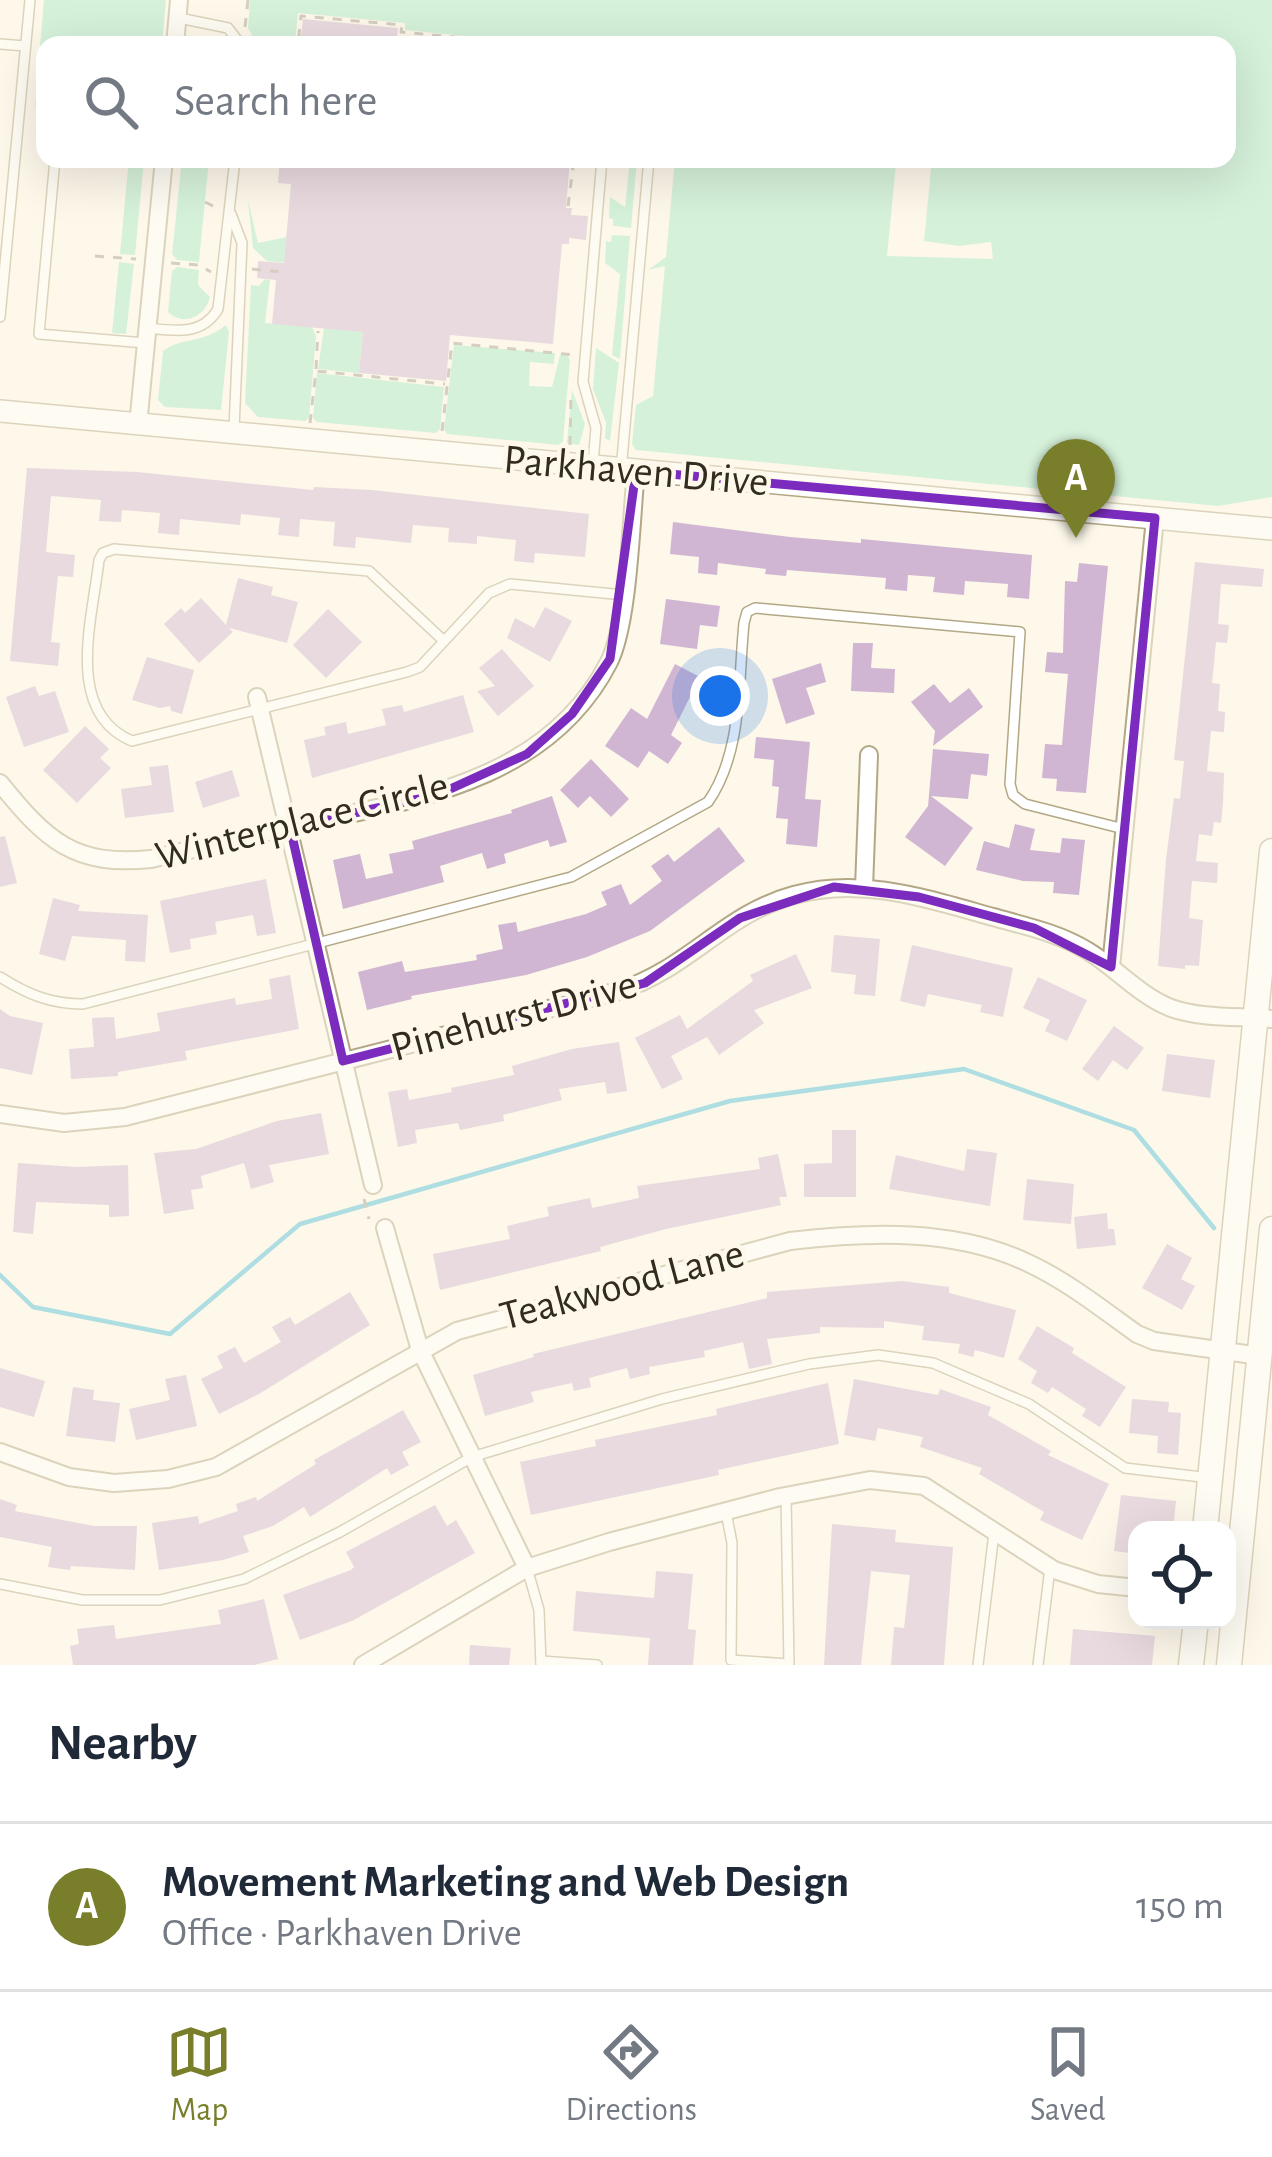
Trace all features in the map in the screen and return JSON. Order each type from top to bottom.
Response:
[{"type":"main road","points":[[1206,1521],[1232,1257],[1264,1018],[1272,851]]},
{"type":"main road","points":[[1236,1564],[1272,1229]]},
{"type":"main road","points":[[1191,1665],[1195,1629]]},
{"type":"main road","points":[[1229,1665],[1231,1629]]},
{"type":"street","points":[[138,425],[163,168]]},
{"type":"street","name":"Parkhaven Drive","points":[[0,411],[1272,529]]},
{"type":"street","name":"Winterplace Circle","points":[[0,783],[55,840],[86,858],[116,863],[151,860],[437,795],[526,754],[572,714],[610,659],[624,595],[629,470]]},
{"type":"street","points":[[1111,967],[1155,518]]},
{"type":"street","points":[[259,704],[343,1061],[368,1190]]},
{"type":"street","points":[[864,887],[869,755]]},
{"type":"street","name":"Pinehurst Drive","points":[[0,1114],[37,1122],[91,1123],[645,983],[740,918],[768,904],[834,887],[919,897],[1034,928],[1086,950],[1168,1007],[1264,1018]]},
{"type":"street","points":[[378,1229],[420,1350],[527,1568]]},
{"type":"street","name":"Teakwood Lane","points":[[0,1452],[69,1477],[114,1483],[200,1471],[254,1448],[420,1350],[484,1321],[790,1241],[898,1234],[999,1250],[1154,1341],[1260,1356]]},
{"type":"street","points":[[1232,1257],[1270,1260]]},
{"type":"street","points":[[363,1665],[527,1568],[786,1496],[870,1480],[924,1486],[1050,1568],[1097,1584],[1128,1587]]},
{"type":"lane","points":[[0,317],[30,0]]},
{"type":"lane","points":[[178,9],[228,28],[234,36]]},
{"type":"lane","points":[[0,44],[25,46]]},
{"type":"lane","points":[[54,168],[39,334],[146,336],[196,329],[211,321],[220,304],[234,168]]},
{"type":"lane","points":[[593,467],[596,428],[583,382],[601,168]]},
{"type":"lane","points":[[629,470],[648,168]]},
{"type":"lane","points":[[230,211],[242,243],[234,434]]},
{"type":"lane","points":[[220,304],[241,307]]},
{"type":"lane","points":[[444,641],[369,571],[127,550],[103,553],[99,560],[85,681],[92,702],[114,729],[132,741],[259,704],[420,667],[489,593],[510,584],[624,595]]},
{"type":"lane","points":[[0,976],[29,995],[83,1004],[572,877],[708,802],[731,754],[744,622],[746,612],[755,608],[1020,632],[1013,795],[1025,803],[1124,829]]},
{"type":"lane","points":[[0,1584],[82,1600],[160,1600],[244,1580],[472,1457],[662,1399],[809,1364],[878,1355],[933,1363],[1029,1404],[1125,1468],[1210,1478]]},
{"type":"lane","points":[[726,1512],[732,1543],[731,1660],[789,1664],[786,1496]]},
{"type":"lane","points":[[978,1665],[994,1529]]},
{"type":"lane","points":[[527,1568],[539,1610],[541,1663],[597,1665]]},
{"type":"lane","points":[[1038,1665],[1050,1568]]},
{"type":"path","points":[[248,0],[245,27],[250,36]]},
{"type":"path","points":[[299,36],[301,16],[401,26],[401,32],[444,36]]},
{"type":"path","points":[[568,206],[573,168]]},
{"type":"path","points":[[94,256],[138,260]]},
{"type":"path","points":[[171,262],[200,266]]},
{"type":"path","points":[[250,269],[280,272]]},
{"type":"path","points":[[310,423],[318,331]]},
{"type":"path","points":[[442,435],[452,343],[471,341],[574,354]]},
{"type":"path","points":[[316,371],[447,384]]},
{"type":"path","points":[[571,393],[571,447]]},
{"type":"path","points":[[368,1190],[378,1229]]},
{"type":"highlighted area","points":[[636,471],[1155,518],[1111,967],[1034,928],[919,897],[834,887],[740,918],[645,983],[343,1061],[290,827],[437,795],[527,754],[572,714],[610,659]]},
{"type":"green space","points":[[44,0],[166,0],[163,36],[41,36]]},
{"type":"green space","points":[[250,0],[1272,0],[1272,497],[1218,506],[636,450],[632,444],[636,405],[653,396],[665,266],[648,270],[666,257],[674,168],[896,168],[887,256],[993,259],[991,242],[959,246],[924,241],[931,168],[1236,168],[1236,36],[466,36],[405,30],[405,23],[298,13],[296,36],[252,36],[248,28]]},
{"type":"green space","points":[[128,168],[143,168],[135,255],[120,254]]},
{"type":"green space","points":[[181,168],[208,168],[199,262],[177,260],[172,254]]},
{"type":"green space","points":[[629,168],[636,168],[631,228],[613,226],[610,197],[625,207]]},
{"type":"green space","points":[[248,200],[258,243],[287,237],[289,263],[267,261],[253,248]]},
{"type":"green space","points":[[612,235],[630,236],[620,359],[612,355],[620,274],[605,263],[606,241],[611,242]]},
{"type":"green space","points":[[119,262],[134,264],[126,334],[112,333]]},
{"type":"green space","points":[[177,267],[199,270],[198,285],[210,297],[193,318],[181,319],[168,312],[172,271]]},
{"type":"green space","points":[[270,280],[265,323],[312,327],[316,336],[305,421],[258,417],[245,403],[251,285],[259,286]]},
{"type":"green space","points":[[226,325],[221,410],[165,407],[158,400],[163,351]]},
{"type":"green space","points":[[324,328],[363,332],[359,373],[318,369]]},
{"type":"green space","points":[[454,345],[555,353],[554,364],[530,362],[529,386],[552,387],[560,355],[567,355],[563,441],[559,445],[447,434]]},
{"type":"green space","points":[[596,348],[619,363],[610,441],[605,438],[606,423],[593,389]]},
{"type":"green space","points":[[317,373],[444,387],[440,429],[436,433],[317,422],[313,418]]},
{"type":"green space","points":[[572,390],[585,424],[579,445],[567,443]]},
{"type":"building","points":[[303,19],[398,28],[397,36],[301,36]]},
{"type":"building","points":[[279,168],[569,168],[566,208],[572,208],[571,215],[588,216],[586,240],[569,238],[569,244],[562,244],[553,344],[450,335],[446,381],[359,373],[363,332],[272,324],[276,280],[257,278],[258,261],[284,263],[291,184],[278,183]]},
{"type":"building","points":[[27,468],[137,472],[313,490],[372,490],[589,514],[585,557],[535,553],[534,563],[514,561],[516,540],[477,536],[477,544],[448,542],[449,528],[413,525],[411,543],[356,537],[355,548],[333,546],[335,522],[300,519],[299,537],[278,535],[280,518],[241,514],[240,525],[180,519],[179,535],[158,533],[160,513],[122,510],[121,522],[99,521],[101,500],[51,496],[46,552],[75,555],[73,577],[58,576],[51,642],[60,643],[58,666],[10,661]]},
{"type":"building","points":[[673,522],[790,537],[1032,555],[1029,599],[1007,597],[1008,584],[965,581],[964,595],[933,592],[935,577],[908,575],[907,591],[885,589],[886,578],[787,570],[786,576],[718,563],[717,575],[698,573],[699,557],[670,554]]},
{"type":"building","points":[[1195,562],[1264,569],[1262,587],[1221,584],[1218,624],[1229,625],[1227,643],[1216,642],[1212,683],[1220,684],[1218,711],[1225,712],[1224,732],[1211,731],[1207,771],[1224,773],[1223,803],[1221,823],[1214,822],[1212,836],[1199,834],[1196,861],[1218,863],[1217,883],[1192,881],[1189,918],[1203,920],[1199,966],[1185,965],[1185,969],[1158,966],[1166,859],[1184,761],[1174,760]]},
{"type":"building","points":[[1079,563],[1108,566],[1086,793],[1056,791],[1057,779],[1042,778],[1045,744],[1062,745],[1068,674],[1045,672],[1047,652],[1063,653],[1065,581],[1077,582]]},
{"type":"building","points":[[238,578],[273,587],[271,595],[298,602],[287,643],[229,628],[233,632],[199,663],[164,624],[201,598],[226,625]]},
{"type":"building","points":[[666,599],[720,606],[717,627],[700,625],[697,649],[660,644]]},
{"type":"building","points":[[545,607],[572,621],[550,662],[507,638],[515,618],[534,628]]},
{"type":"building","points":[[328,609],[362,642],[326,678],[293,645]]},
{"type":"building","points":[[853,643],[873,643],[871,668],[895,669],[894,693],[851,691]]},
{"type":"building","points":[[502,649],[534,686],[498,716],[477,691],[495,686],[479,668]]},
{"type":"building","points":[[147,657],[194,670],[182,714],[171,711],[170,706],[132,700]]},
{"type":"building","points":[[821,663],[826,682],[806,688],[815,714],[786,724],[772,679]]},
{"type":"building","points":[[675,664],[700,677],[671,735],[682,743],[668,764],[649,751],[638,768],[605,746],[631,708],[647,719]]},
{"type":"building","points":[[934,684],[950,703],[969,688],[983,707],[933,746],[935,731],[911,702]]},
{"type":"building","points":[[35,686],[39,696],[55,691],[69,732],[24,747],[6,697]]},
{"type":"building","points":[[463,695],[474,732],[312,778],[304,740],[326,735],[324,727],[346,722],[348,734],[386,725],[382,709],[402,705],[404,712]]},
{"type":"building","points":[[85,726],[109,749],[100,758],[111,768],[77,803],[43,770]]},
{"type":"building","points":[[756,737],[810,742],[805,799],[821,800],[817,847],[786,844],[788,819],[776,818],[779,787],[772,786],[774,760],[754,758]]},
{"type":"building","points":[[933,749],[989,754],[987,776],[971,774],[968,799],[931,796],[973,828],[945,866],[905,837],[928,806]]},
{"type":"building","points":[[591,759],[629,799],[611,817],[590,796],[578,808],[560,790]]},
{"type":"building","points":[[168,765],[174,812],[125,818],[121,789],[152,785],[149,767]]},
{"type":"building","points":[[232,770],[240,796],[203,808],[195,782]]},
{"type":"building","points":[[552,796],[567,842],[550,847],[548,840],[504,854],[506,863],[487,869],[482,853],[440,866],[444,882],[343,909],[333,860],[360,854],[366,879],[393,873],[389,854],[414,849],[412,841],[512,813]]},
{"type":"building","points":[[1015,824],[1035,829],[1030,850],[1060,853],[1062,838],[1085,840],[1079,895],[1053,893],[1054,882],[1023,881],[976,870],[984,841],[1009,848]]},
{"type":"building","points":[[719,827],[745,861],[650,931],[526,975],[411,996],[367,1010],[358,972],[402,961],[405,972],[477,960],[476,955],[503,949],[498,925],[516,922],[518,932],[586,914],[607,905],[601,892],[621,884],[630,905],[662,881],[651,866],[668,854],[674,862]]},
{"type":"building","points":[[5,836],[17,883],[0,887],[0,837]]},
{"type":"building","points":[[266,879],[276,933],[257,936],[253,915],[215,922],[217,934],[190,939],[191,949],[170,953],[160,901]]},
{"type":"building","points":[[53,898],[80,905],[78,911],[148,915],[145,962],[125,961],[126,940],[72,936],[65,961],[39,954]]},
{"type":"building","points":[[834,935],[880,939],[875,996],[854,994],[856,975],[831,972]]},
{"type":"building","points":[[912,945],[1013,968],[1003,1017],[980,1012],[982,1005],[928,994],[925,1007],[900,1001]]},
{"type":"building","points":[[796,954],[812,988],[754,1010],[764,1023],[719,1055],[707,1037],[671,1056],[683,1079],[662,1089],[635,1038],[680,1015],[687,1029],[753,981],[750,975]]},
{"type":"building","points":[[290,975],[299,1029],[185,1051],[187,1060],[118,1072],[118,1076],[71,1079],[69,1049],[94,1047],[92,1018],[114,1017],[116,1039],[160,1031],[157,1013],[235,998],[236,1005],[272,999],[269,979]]},
{"type":"building","points":[[1038,977],[1087,1000],[1067,1041],[1045,1031],[1050,1020],[1023,1008]]},
{"type":"building","points":[[0,1009],[43,1023],[32,1075],[0,1068]]},
{"type":"building","points":[[1114,1026],[1144,1048],[1127,1070],[1113,1060],[1098,1081],[1082,1069]]},
{"type":"building","points":[[619,1042],[627,1091],[607,1094],[605,1082],[559,1089],[562,1100],[503,1115],[504,1121],[460,1130],[458,1123],[415,1130],[417,1143],[398,1147],[388,1092],[407,1089],[409,1100],[452,1092],[451,1088],[514,1075],[512,1066]]},
{"type":"building","points":[[1167,1054],[1215,1060],[1210,1098],[1162,1091]]},
{"type":"building","points":[[321,1113],[329,1154],[269,1165],[274,1182],[251,1189],[244,1163],[201,1176],[203,1188],[191,1190],[194,1209],[164,1214],[154,1153],[196,1149],[277,1121]]},
{"type":"building","points":[[832,1130],[856,1130],[856,1197],[804,1197],[804,1164],[832,1163]]},
{"type":"building","points":[[967,1149],[997,1153],[990,1206],[889,1189],[896,1155],[964,1171]]},
{"type":"building","points":[[778,1154],[787,1197],[779,1197],[781,1205],[666,1229],[600,1247],[601,1251],[440,1290],[433,1254],[510,1239],[507,1226],[549,1216],[547,1207],[590,1198],[592,1208],[639,1198],[637,1186],[760,1169],[758,1158]]},
{"type":"building","points":[[18,1163],[128,1165],[129,1216],[109,1217],[109,1205],[36,1202],[33,1234],[13,1232]]},
{"type":"building","points":[[1027,1179],[1074,1184],[1071,1224],[1023,1220]]},
{"type":"building","points":[[1107,1213],[1116,1245],[1077,1249],[1074,1217]]},
{"type":"building","points":[[1167,1244],[1192,1258],[1181,1279],[1195,1286],[1182,1310],[1142,1288]]},
{"type":"building","points":[[902,1281],[949,1287],[949,1293],[1016,1310],[1004,1358],[975,1350],[973,1357],[958,1353],[960,1344],[922,1340],[924,1326],[884,1321],[884,1328],[820,1327],[820,1333],[767,1339],[772,1364],[749,1369],[743,1342],[704,1351],[705,1357],[649,1367],[650,1374],[630,1379],[627,1368],[589,1378],[591,1387],[574,1391],[572,1383],[531,1392],[534,1402],[485,1416],[473,1375],[533,1354],[767,1298],[767,1292]]},
{"type":"building","points":[[350,1292],[370,1325],[219,1414],[201,1379],[223,1368],[217,1356],[235,1347],[244,1363],[281,1342],[272,1327],[290,1317],[295,1325]]},
{"type":"building","points":[[1037,1326],[1126,1387],[1100,1427],[1082,1416],[1086,1409],[1052,1387],[1048,1393],[1031,1383],[1037,1371],[1018,1359]]},
{"type":"building","points":[[0,1368],[45,1381],[34,1417],[0,1407]]},
{"type":"building","points":[[186,1375],[197,1426],[136,1440],[129,1409],[170,1400],[165,1379]]},
{"type":"building","points":[[854,1379],[938,1395],[940,1389],[991,1407],[988,1415],[1051,1451],[1048,1455],[1109,1484],[1082,1540],[1040,1520],[1044,1512],[979,1474],[982,1468],[920,1447],[923,1437],[878,1428],[875,1441],[844,1435]]},
{"type":"building","points":[[828,1383],[839,1444],[531,1515],[520,1462]]},
{"type":"building","points":[[73,1387],[94,1390],[93,1400],[120,1403],[115,1442],[66,1436]]},
{"type":"building","points":[[1132,1399],[1169,1402],[1168,1412],[1181,1413],[1178,1455],[1157,1453],[1158,1436],[1129,1433]]},
{"type":"building","points":[[403,1410],[421,1442],[402,1452],[409,1465],[391,1475],[387,1468],[310,1517],[304,1507],[273,1526],[243,1536],[249,1552],[159,1570],[152,1523],[198,1516],[199,1524],[238,1511],[236,1504],[256,1497],[257,1501],[316,1464],[314,1460]]},
{"type":"building","points":[[1121,1495],[1176,1501],[1174,1521],[1128,1521],[1128,1553],[1114,1551]]},
{"type":"building","points":[[0,1499],[17,1505],[15,1511],[94,1526],[137,1526],[135,1570],[48,1567],[52,1547],[0,1537]]},
{"type":"building","points":[[435,1505],[447,1526],[456,1520],[475,1553],[352,1621],[300,1640],[283,1595],[351,1570],[354,1567],[346,1552]]},
{"type":"building","points":[[832,1524],[896,1530],[895,1542],[953,1547],[944,1665],[891,1665],[894,1627],[904,1628],[910,1575],[871,1571],[861,1665],[824,1665]]},
{"type":"building","points":[[656,1571],[693,1574],[688,1629],[696,1630],[693,1665],[648,1665],[650,1638],[573,1631],[576,1591],[654,1598]]},
{"type":"building","points":[[264,1599],[278,1659],[254,1665],[73,1665],[70,1646],[79,1644],[77,1629],[114,1625],[116,1639],[221,1624],[218,1610]]},
{"type":"building","points":[[1073,1629],[1155,1636],[1152,1665],[1070,1665]]},
{"type":"building","points":[[470,1645],[511,1648],[509,1665],[469,1665]]},
{"type":"waterway","points":[[0,1275],[33,1307],[170,1334],[300,1224],[730,1101],[964,1069],[1134,1130],[1214,1228]]},
{"type":"place","name":"Movement Marketing and Web Design","points":[[1076,538]]}]
